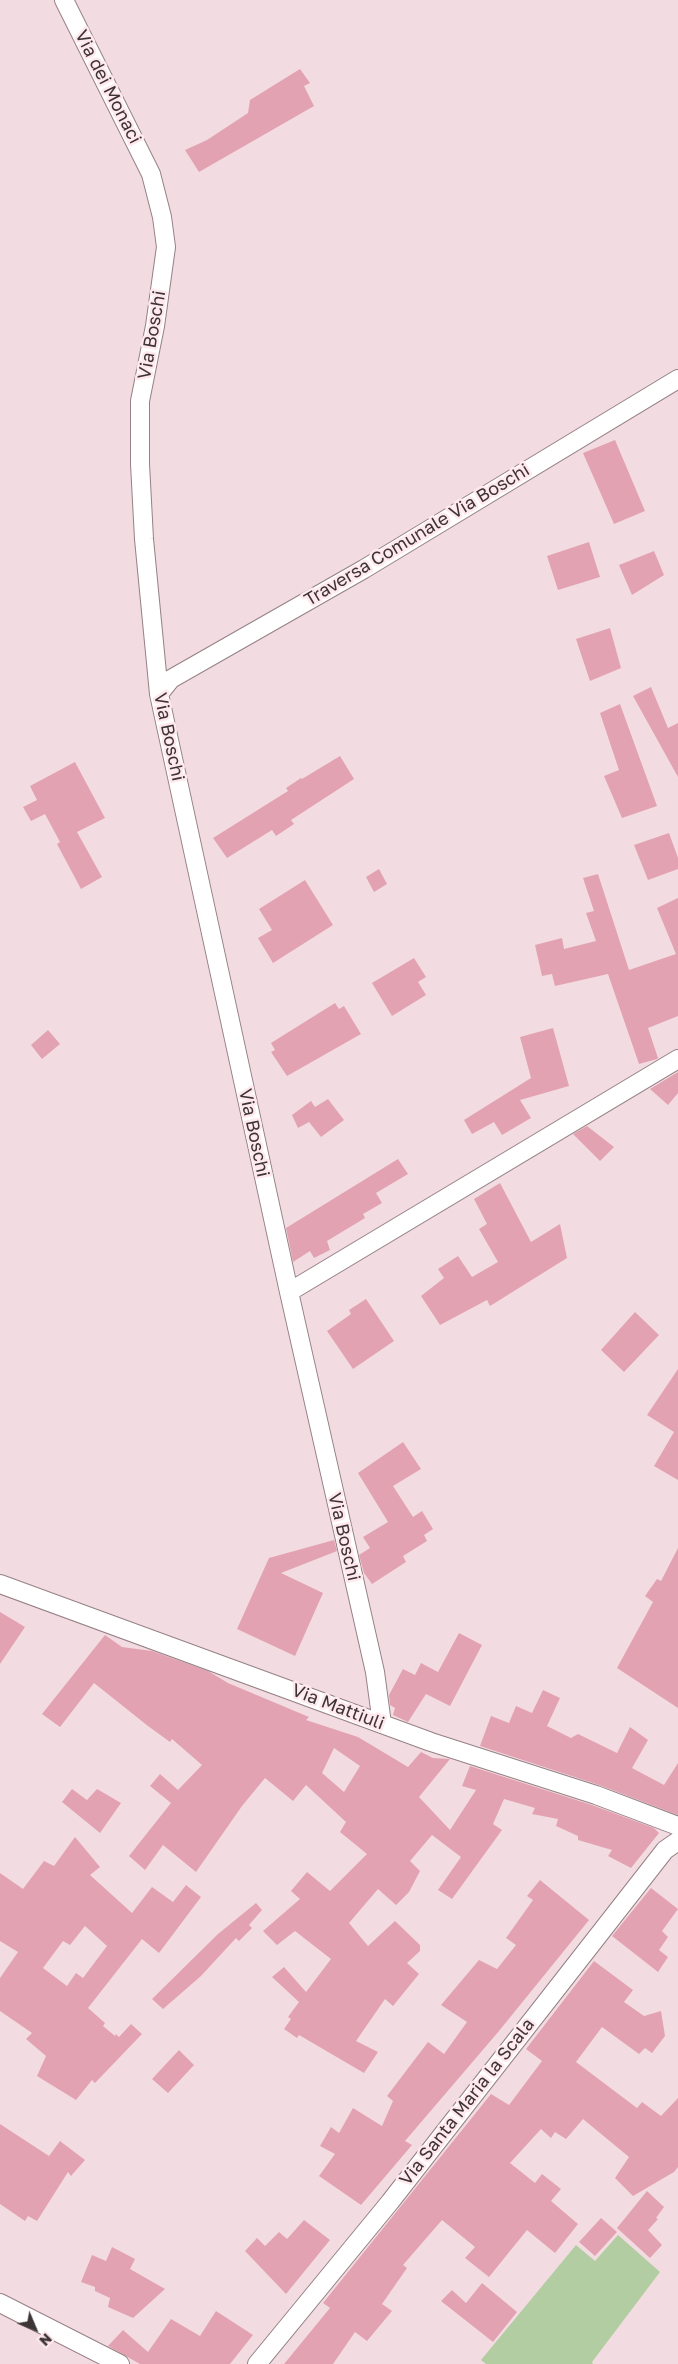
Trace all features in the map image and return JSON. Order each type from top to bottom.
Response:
[{"type":"street","name":"Via dei Monaci","points":[[64,0],[151,174]]},
{"type":"street","name":"Via Boschi","points":[[151,174],[162,217],[166,247],[155,326],[140,401],[140,464],[144,539],[159,694],[289,1292],[375,1672],[382,1724]]},
{"type":"street","name":"Traversa Comunale Via Boschi","points":[[159,694],[171,679],[364,569],[678,379]]},
{"type":"street","points":[[289,1292],[678,1059]]},
{"type":"street","name":"Via Mattiuli","points":[[0,1584],[449,1748],[596,1796],[678,1826]]},
{"type":"street","name":"Via Santa Maria la Scala","points":[[257,2364],[390,2202],[665,1850],[678,1841]]},
{"type":"street","points":[[0,2303],[120,2364]]},
{"type":"green space","points":[[618,2235],[660,2272],[592,2362],[593,2364],[486,2364],[481,2360],[576,2245],[595,2261]]},
{"type":"building","points":[[300,69],[310,83],[304,86],[314,106],[199,172],[185,150],[207,140],[248,113],[250,100]]},
{"type":"building","points":[[615,440],[645,511],[614,524],[583,453]]},
{"type":"building","points":[[589,542],[600,577],[558,590],[547,556]]},
{"type":"building","points":[[654,551],[664,575],[632,595],[619,565]]},
{"type":"building","points":[[610,628],[621,668],[590,681],[576,639]]},
{"type":"building","points":[[651,687],[668,728],[678,723],[678,777],[633,696]]},
{"type":"building","points":[[620,704],[657,806],[622,818],[604,776],[619,770],[600,713]]},
{"type":"building","points":[[340,756],[354,779],[291,820],[294,824],[276,836],[272,830],[227,858],[213,838],[288,791],[286,788],[301,778]]},
{"type":"building","points":[[75,762],[105,818],[77,832],[102,877],[81,889],[57,844],[60,842],[45,814],[31,821],[23,807],[37,800],[30,786]]},
{"type":"building","points":[[669,833],[678,858],[678,869],[648,880],[634,845]]},
{"type":"building","points":[[379,869],[387,884],[374,892],[366,877]]},
{"type":"building","points":[[598,874],[629,970],[676,954],[657,908],[678,898],[678,1016],[648,1028],[658,1058],[639,1064],[608,974],[555,986],[552,974],[542,976],[535,945],[562,938],[564,949],[596,941],[586,913],[594,911],[583,878]]},
{"type":"building","points":[[305,880],[333,925],[273,963],[258,938],[272,930],[259,909]]},
{"type":"building","points":[[414,958],[426,977],[418,982],[426,995],[392,1016],[372,983]]},
{"type":"building","points":[[335,1003],[339,1009],[344,1006],[361,1034],[287,1076],[271,1052],[275,1050],[271,1043]]},
{"type":"building","points":[[553,1028],[569,1086],[520,1100],[531,1118],[502,1135],[494,1122],[472,1134],[464,1120],[531,1078],[520,1037]]},
{"type":"building","points":[[48,1030],[60,1044],[42,1059],[31,1045]]},
{"type":"building","points":[[678,1072],[678,1093],[668,1105],[650,1089]]},
{"type":"building","points":[[328,1099],[344,1120],[321,1137],[309,1122],[298,1128],[292,1115],[311,1101],[315,1107]]},
{"type":"building","points":[[587,1126],[614,1147],[600,1161],[573,1134]]},
{"type":"building","points":[[398,1159],[408,1174],[376,1193],[382,1203],[363,1214],[365,1218],[327,1241],[330,1250],[314,1258],[310,1251],[293,1262],[286,1228]]},
{"type":"building","points":[[500,1183],[531,1242],[560,1224],[567,1258],[490,1306],[487,1300],[440,1325],[421,1296],[444,1278],[438,1269],[458,1256],[472,1277],[498,1262],[479,1229],[487,1224],[474,1199]]},
{"type":"building","points":[[366,1299],[394,1341],[353,1369],[327,1331],[351,1314],[349,1310]]},
{"type":"building","points":[[635,1312],[659,1335],[624,1372],[601,1350]]},
{"type":"building","points":[[678,1369],[678,1480],[654,1466],[674,1432],[647,1415]]},
{"type":"building","points":[[403,1442],[421,1469],[393,1486],[413,1517],[422,1511],[433,1529],[424,1535],[427,1541],[403,1556],[406,1562],[372,1584],[364,1573],[359,1555],[370,1548],[363,1537],[388,1522],[358,1473]]},
{"type":"building","points":[[334,1540],[337,1551],[281,1573],[323,1593],[295,1656],[237,1629],[269,1558]]},
{"type":"building","points":[[678,1548],[678,1708],[617,1668],[653,1602],[645,1596],[657,1579],[661,1581]]},
{"type":"building","points":[[0,1612],[25,1627],[0,1664]]},
{"type":"building","points":[[459,1633],[482,1645],[450,1706],[426,1694],[408,1722],[393,1715],[395,1708],[390,1705],[389,1695],[403,1669],[415,1675],[421,1663],[438,1672]]},
{"type":"building","points":[[105,1635],[122,1647],[152,1651],[208,1671],[228,1683],[309,1717],[306,1720],[358,1737],[408,1767],[421,1752],[433,1758],[450,1759],[419,1797],[450,1830],[476,1790],[462,1786],[470,1766],[592,1805],[654,1828],[659,1833],[631,1868],[608,1856],[612,1850],[578,1840],[578,1836],[556,1826],[558,1819],[532,1814],[535,1808],[504,1799],[493,1824],[502,1830],[452,1899],[438,1890],[461,1857],[432,1835],[410,1861],[420,1871],[409,1892],[396,1905],[378,1889],[349,1923],[368,1946],[395,1921],[420,1945],[420,1951],[407,1963],[419,1974],[393,2006],[385,1999],[356,2041],[378,2052],[364,2073],[299,2035],[297,2038],[284,2029],[291,2019],[288,2017],[299,2002],[272,1977],[284,1967],[306,1992],[331,1959],[295,1931],[277,1945],[263,1931],[300,1899],[291,1891],[307,1872],[330,1891],[367,1854],[340,1832],[346,1822],[306,1785],[293,1801],[265,1778],[242,1806],[196,1872],[163,1845],[145,1870],[129,1856],[171,1803],[150,1786],[160,1774],[178,1790],[202,1765],[172,1739],[170,1742],[94,1683],[60,1727],[42,1714]],"holes":[[[334,1748],[360,1766],[344,1792],[322,1773]]]},
{"type":"building","points":[[543,1690],[560,1698],[547,1726],[571,1738],[578,1734],[617,1753],[630,1727],[648,1740],[632,1768],[664,1785],[678,1763],[678,1815],[599,1785],[480,1746],[491,1716],[509,1723],[516,1706],[532,1713]]},
{"type":"building","points":[[72,1789],[87,1800],[97,1789],[121,1803],[100,1833],[62,1802]]},
{"type":"building","points":[[75,1837],[100,1867],[90,1875],[132,1913],[152,1887],[173,1902],[186,1885],[201,1897],[159,1953],[142,1939],[88,2008],[105,2023],[103,2026],[115,2036],[116,2034],[119,2037],[131,2024],[142,2034],[95,2083],[92,2080],[76,2100],[37,2076],[46,2056],[26,2039],[32,2033],[0,2011],[0,1978],[18,1952],[0,1941],[0,1873],[23,1889],[44,1861],[54,1866]],"holes":[[[85,1926],[107,1946],[83,1978],[76,1973],[67,1986],[43,1968],[63,1941],[70,1945]]]},
{"type":"building","points":[[540,1880],[589,1920],[499,2031],[405,2141],[412,2145],[361,2205],[319,2176],[335,2154],[320,2146],[331,2127],[339,2133],[353,2108],[382,2126],[393,2101],[387,2096],[428,2042],[444,2054],[467,2022],[441,2005],[479,1960],[497,1969],[516,1945],[506,1938],[533,1900],[527,1896]]},
{"type":"building","points":[[651,1888],[678,1909],[662,1931],[668,1937],[659,1950],[668,1957],[658,1972],[612,1936]]},
{"type":"building","points":[[256,1903],[262,1910],[249,1925],[252,1928],[239,1941],[236,1938],[201,1976],[163,2009],[152,1999],[218,1934]]},
{"type":"building","points":[[594,1961],[633,1990],[624,2002],[644,2016],[661,2011],[665,2036],[652,2053],[645,2048],[639,2054],[602,2027],[576,2062],[637,2108],[642,2102],[661,2116],[678,2098],[678,2167],[674,2172],[633,2196],[615,2178],[629,2157],[583,2119],[566,2139],[555,2132],[551,2138],[541,2129],[510,2163],[535,2183],[542,2174],[561,2189],[551,2201],[578,2224],[555,2253],[527,2230],[489,2277],[465,2258],[475,2247],[442,2220],[403,2265],[407,2268],[382,2304],[392,2311],[367,2341],[355,2332],[333,2364],[284,2364],[330,2308],[323,2303],[491,2094],[509,2105],[542,2061],[526,2049]]},
{"type":"building","points":[[179,2050],[194,2065],[168,2093],[152,2079]]},
{"type":"building","points":[[0,2124],[49,2156],[60,2141],[85,2160],[71,2176],[68,2172],[37,2221],[28,2216],[25,2221],[0,2204]]},
{"type":"building","points":[[647,2191],[664,2207],[656,2218],[658,2219],[648,2230],[662,2245],[650,2258],[617,2228]]},
{"type":"building","points":[[601,2218],[617,2232],[595,2256],[579,2242]]},
{"type":"building","points":[[304,2220],[330,2240],[286,2294],[245,2251],[257,2238],[265,2246],[279,2232],[287,2239]]},
{"type":"building","points":[[112,2247],[135,2259],[130,2269],[165,2289],[133,2318],[108,2307],[110,2298],[95,2291],[95,2287],[81,2282],[92,2255],[106,2261]]},
{"type":"building","points":[[482,2283],[517,2312],[493,2342],[441,2301],[452,2290],[466,2303]]},
{"type":"building","points":[[216,2311],[253,2335],[230,2364],[140,2364],[108,2346],[123,2330],[148,2352],[171,2319],[200,2336]]}]
